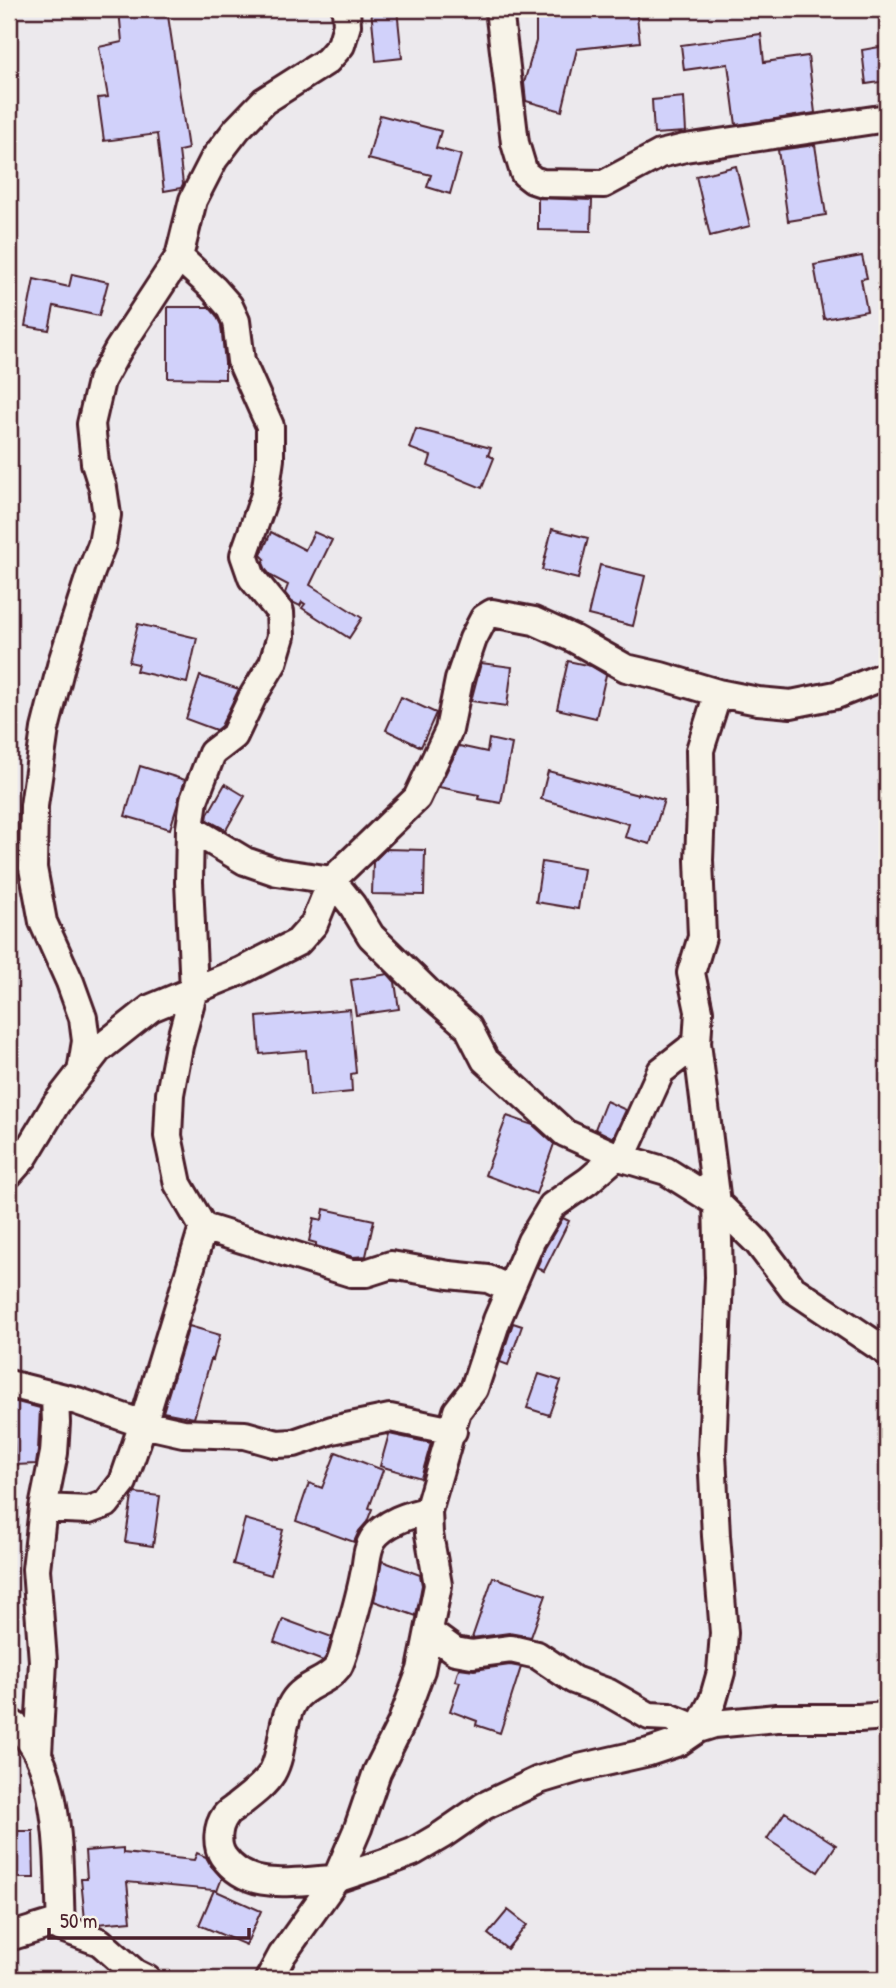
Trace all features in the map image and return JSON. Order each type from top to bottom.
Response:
[{"type":"street","points":[[81,1072],[86,1041],[83,1018],[43,922],[33,868],[34,806],[45,729],[62,662],[106,525],[103,488],[95,463],[91,424],[101,381],[179,257],[193,200],[214,159],[237,129],[264,101],[327,61],[341,45],[347,25],[346,9]]},
{"type":"street","points":[[499,9],[514,143],[524,173],[542,183],[604,184],[660,154],[841,123],[887,118]]},
{"type":"street","points":[[179,257],[214,288],[229,306],[236,321],[241,361],[270,426],[270,459],[265,495],[244,555],[252,578],[280,612],[281,636],[273,663],[234,736],[212,753],[194,800],[190,828],[194,990],[170,1094],[168,1136],[178,1184],[203,1227],[351,1273],[366,1273],[391,1265],[488,1279],[510,1290]]},
{"type":"street","points":[[9,1174],[24,1157],[56,1104],[98,1050],[151,1009],[241,971],[298,942],[314,924],[332,880],[417,798],[449,730],[459,680],[473,639],[484,618],[492,613],[534,621],[574,639],[626,668],[758,701],[792,704],[836,695],[887,675]]},
{"type":"street","points":[[698,1729],[713,1700],[721,1672],[724,1633],[712,1453],[719,1277],[717,1203],[697,1042],[699,1010],[691,973],[702,937],[699,750],[718,692]]},
{"type":"street","points":[[190,828],[245,860],[277,872],[332,880],[352,905],[371,936],[468,1027],[485,1060],[565,1133],[616,1156],[666,1171],[717,1203],[758,1243],[793,1289],[887,1352]]},
{"type":"street","points":[[269,1979],[282,1955],[336,1879],[421,1670],[438,1586],[428,1511],[457,1411],[474,1389],[497,1320],[531,1241],[552,1206],[626,1148],[661,1071],[697,1042]]},
{"type":"street","points":[[44,1508],[89,1510],[106,1504],[122,1482],[143,1424],[203,1227]]},
{"type":"street","points":[[9,1384],[77,1401],[143,1424],[183,1433],[245,1435],[277,1444],[294,1443],[332,1430],[390,1418],[453,1431]]},
{"type":"street","points":[[37,1754],[43,1661],[36,1569],[54,1453],[55,1396]]},
{"type":"street","points":[[428,1511],[390,1524],[374,1538],[367,1552],[365,1572],[339,1665],[328,1676],[305,1688],[292,1702],[271,1774],[225,1816],[218,1834],[218,1848],[229,1864],[253,1880],[279,1883],[336,1879],[378,1866],[413,1852],[484,1806],[539,1780],[649,1752],[679,1742],[698,1729],[714,1724],[777,1718],[887,1716]]},
{"type":"street","points":[[429,1632],[455,1651],[472,1654],[511,1649],[537,1655],[574,1680],[608,1693],[649,1716],[669,1717],[698,1729]]},
{"type":"street","points":[[9,1722],[32,1742],[46,1770],[55,1810],[61,1927]]},
{"type":"street","points":[[9,1937],[51,1924],[61,1927],[100,1942],[135,1973],[147,1979]]},
{"type":"building","points":[[119,9],[167,9],[188,149],[179,151],[183,184],[181,188],[164,191],[157,134],[104,141],[98,98],[108,97],[99,47],[122,42]]},
{"type":"building","points":[[371,9],[397,9],[402,58],[376,61]]},
{"type":"building","points":[[536,9],[636,9],[640,42],[577,49],[562,111],[526,101],[524,83],[536,41]]},
{"type":"building","points":[[761,34],[764,62],[808,56],[815,113],[736,125],[728,64],[684,70],[681,45]]},
{"type":"building","points":[[885,46],[887,81],[866,84],[862,50]]},
{"type":"building","points":[[684,97],[686,132],[654,134],[652,100]]},
{"type":"building","points":[[380,115],[441,131],[436,148],[461,155],[450,194],[427,187],[431,175],[368,159]]},
{"type":"building","points":[[815,145],[826,215],[788,221],[778,150]]},
{"type":"building","points":[[736,166],[750,226],[710,236],[696,176]]},
{"type":"building","points":[[538,198],[592,200],[591,231],[538,230]]},
{"type":"building","points":[[862,256],[867,278],[861,279],[867,311],[824,319],[814,265]]},
{"type":"building","points":[[72,274],[108,282],[99,316],[54,306],[49,330],[25,326],[34,279],[69,287]]},
{"type":"building","points":[[168,307],[209,307],[216,315],[221,325],[225,379],[168,378]]},
{"type":"building","points":[[416,429],[491,448],[488,455],[494,458],[482,488],[428,466],[431,456],[409,448]]},
{"type":"building","points":[[552,529],[588,538],[578,579],[542,570]]},
{"type":"building","points":[[271,532],[305,550],[314,532],[332,540],[310,585],[362,618],[349,638],[302,608],[305,604],[302,602],[300,606],[292,602],[285,593],[288,585],[271,576],[266,570],[263,563],[265,559],[261,555]]},
{"type":"building","points":[[600,565],[645,576],[633,626],[588,615]]},
{"type":"building","points":[[138,624],[197,638],[187,683],[136,671],[138,664],[129,662]]},
{"type":"building","points":[[568,661],[591,666],[606,675],[596,718],[557,709]]},
{"type":"building","points":[[481,663],[512,667],[507,706],[471,701]]},
{"type":"building","points":[[200,676],[239,689],[221,726],[216,730],[186,719]]},
{"type":"building","points":[[401,697],[436,713],[421,747],[386,730]]},
{"type":"building","points":[[489,739],[512,744],[501,803],[478,799],[479,795],[439,787],[459,746],[487,752]]},
{"type":"building","points":[[140,766],[185,780],[170,829],[125,816]]},
{"type":"building","points":[[548,771],[664,800],[650,844],[625,837],[629,824],[541,799]]},
{"type":"building","points":[[225,784],[245,796],[226,830],[207,820]]},
{"type":"building","points":[[386,849],[425,850],[424,895],[372,894],[373,862]]},
{"type":"building","points":[[542,862],[584,869],[578,909],[536,902]]},
{"type":"building","points":[[388,974],[395,982],[399,1009],[356,1015],[351,980]]},
{"type":"building","points":[[350,1009],[356,1073],[351,1074],[352,1092],[310,1096],[306,1050],[260,1054],[257,1017]]},
{"type":"building","points":[[606,1101],[626,1110],[613,1138],[595,1129]]},
{"type":"building","points":[[507,1116],[533,1125],[554,1144],[536,1194],[485,1175]]},
{"type":"building","points":[[324,1209],[374,1220],[366,1256],[353,1257],[316,1246],[316,1243],[309,1241],[314,1218],[322,1220]]},
{"type":"building","points":[[563,1218],[569,1221],[544,1271],[537,1267]]},
{"type":"building","points":[[513,1323],[522,1326],[508,1365],[500,1362]]},
{"type":"building","points":[[189,1326],[220,1335],[194,1418],[163,1412]]},
{"type":"building","points":[[539,1374],[561,1381],[549,1415],[527,1408]]},
{"type":"building","points":[[9,1402],[40,1408],[36,1464],[15,1465],[14,1437],[9,1437]]},
{"type":"building","points":[[389,1434],[431,1443],[421,1478],[380,1466]]},
{"type":"building","points":[[336,1452],[383,1470],[369,1508],[372,1509],[367,1522],[354,1542],[296,1521],[309,1483],[322,1488]]},
{"type":"building","points":[[135,1493],[160,1496],[153,1546],[125,1542],[132,1497]]},
{"type":"building","points":[[245,1519],[283,1530],[271,1575],[233,1564]]},
{"type":"building","points":[[382,1561],[420,1575],[422,1585],[416,1616],[374,1601]]},
{"type":"building","points":[[493,1577],[546,1595],[531,1637],[509,1633],[472,1638]]},
{"type":"building","points":[[283,1619],[332,1637],[323,1661],[274,1642]]},
{"type":"building","points":[[510,1665],[521,1667],[500,1733],[476,1725],[477,1721],[450,1711],[460,1682],[455,1681],[459,1668],[474,1670]]},
{"type":"building","points":[[785,1812],[836,1845],[818,1872],[767,1839]]},
{"type":"building","points":[[9,1831],[33,1831],[34,1878],[9,1878]]},
{"type":"building","points":[[123,1848],[123,1853],[194,1860],[197,1853],[206,1857],[222,1878],[217,1891],[127,1882],[131,1921],[97,1924],[85,1920],[81,1879],[87,1879],[85,1851]]},
{"type":"building","points":[[214,1890],[261,1911],[246,1945],[199,1925]]},
{"type":"building","points":[[508,1910],[527,1925],[507,1949],[488,1934]]}]
